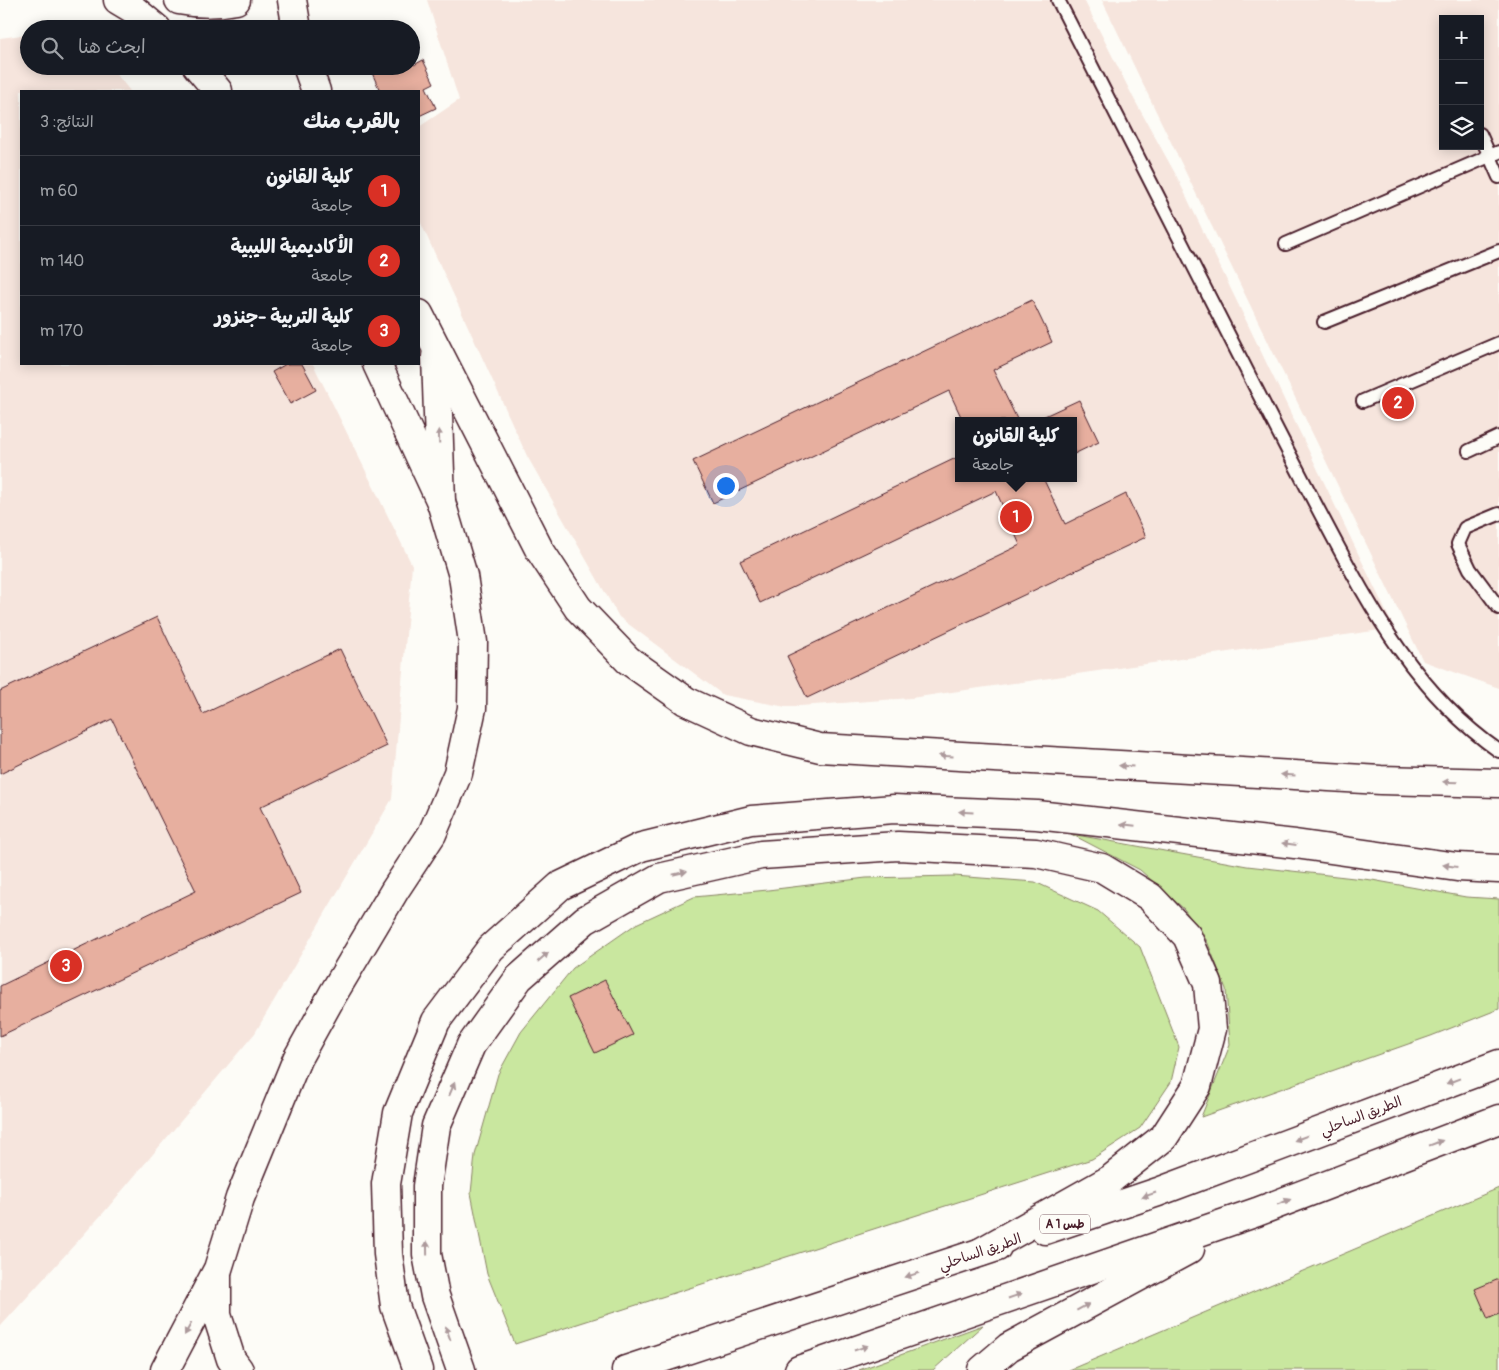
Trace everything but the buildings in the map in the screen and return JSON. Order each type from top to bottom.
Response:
[{"type":"main road","points":[[118,0],[146,20]]},
{"type":"main road","points":[[180,0],[196,3],[218,3],[236,0]]},
{"type":"main road","points":[[292,0],[295,20]]},
{"type":"main road","points":[[205,75],[217,90]]},
{"type":"main road","points":[[310,75],[316,90]]},
{"type":"main road","points":[[420,316],[539,549],[578,608],[628,660],[686,701],[751,731],[820,748],[846,750],[1381,780],[1499,783]]},
{"type":"main road","points":[[436,350],[441,502]]},
{"type":"main road","points":[[165,1370],[218,1269],[240,1198],[297,1059],[342,978],[432,834],[458,773],[472,708],[473,642],[463,576],[441,502],[378,365]]},
{"type":"main road","points":[[418,1370],[396,1306],[388,1254],[386,1184],[398,1113],[436,1020],[491,948],[560,886],[641,847],[751,820],[894,809],[1037,815],[1295,844],[1457,867],[1499,869]]},
{"type":"main road","points":[[461,1370],[435,1296],[427,1254],[427,1186],[436,1126],[471,1045],[519,978],[585,920],[659,878],[761,855],[898,846],[1036,853],[1102,868],[1150,897],[1187,936],[1208,984],[1212,1029],[1197,1086],[1164,1137],[1111,1179],[981,1252]]},
{"type":"main road","name":"الطريق الساحلي","points":[[626,1370],[1158,1192],[1499,1064]]},
{"type":"main road","points":[[798,1370],[1257,1212],[1499,1119]]},
{"type":"main road","points":[[982,1370],[1009,1347],[1257,1212]]},
{"type":"main road","points":[[218,1269],[217,1315],[231,1359],[239,1370]]},
{"type":"lane","points":[[1058,0],[1362,592],[1385,629],[1419,676],[1455,717],[1499,751]]},
{"type":"lane","points":[[1484,140],[1494,154],[1499,177]]},
{"type":"lane","points":[[1286,244],[1494,154]]},
{"type":"lane","points":[[1324,322],[1499,251]]},
{"type":"lane","points":[[1363,401],[1499,343]]},
{"type":"lane","points":[[1469,450],[1499,437]]},
{"type":"lane","points":[[1498,516],[1465,528],[1458,544],[1470,569],[1499,608]]},
{"type":"shaded area","points":[[427,0],[1084,0],[1134,99],[1176,175],[1394,628],[911,698],[786,707],[723,695],[619,617],[527,456],[420,221],[420,126],[459,100]]},
{"type":"shaded area","points":[[1102,0],[1499,0],[1499,688],[1423,661]]},
{"type":"shaded area","points":[[20,35],[20,75],[117,75],[129,90],[20,90],[20,365],[313,365],[412,565],[392,799],[255,1033],[105,1211],[0,1327],[0,38]]},
{"type":"green space","points":[[1071,834],[1247,866],[1372,880],[1466,897],[1499,899],[1499,1009],[1431,1036],[1201,1117],[1230,1045],[1226,989],[1207,941],[1184,909],[1140,870]]},
{"type":"green space","points":[[954,876],[1035,882],[1098,911],[1140,947],[1179,1047],[1171,1082],[1140,1128],[1092,1159],[515,1344],[487,1274],[471,1193],[475,1155],[498,1074],[521,1032],[573,968],[636,924],[694,897],[866,878]]},
{"type":"green space","points":[[1499,1188],[1499,1370],[1069,1370]]},
{"type":"green space","points":[[983,1325],[933,1370],[859,1370]]},
{"type":"place","name":"الأكاديمية الليبية","points":[[1398,403]]},
{"type":"place","name":"كلية القانون","points":[[1016,517]]},
{"type":"place","name":"كلية التربية -جنزور","points":[[66,966]]}]
